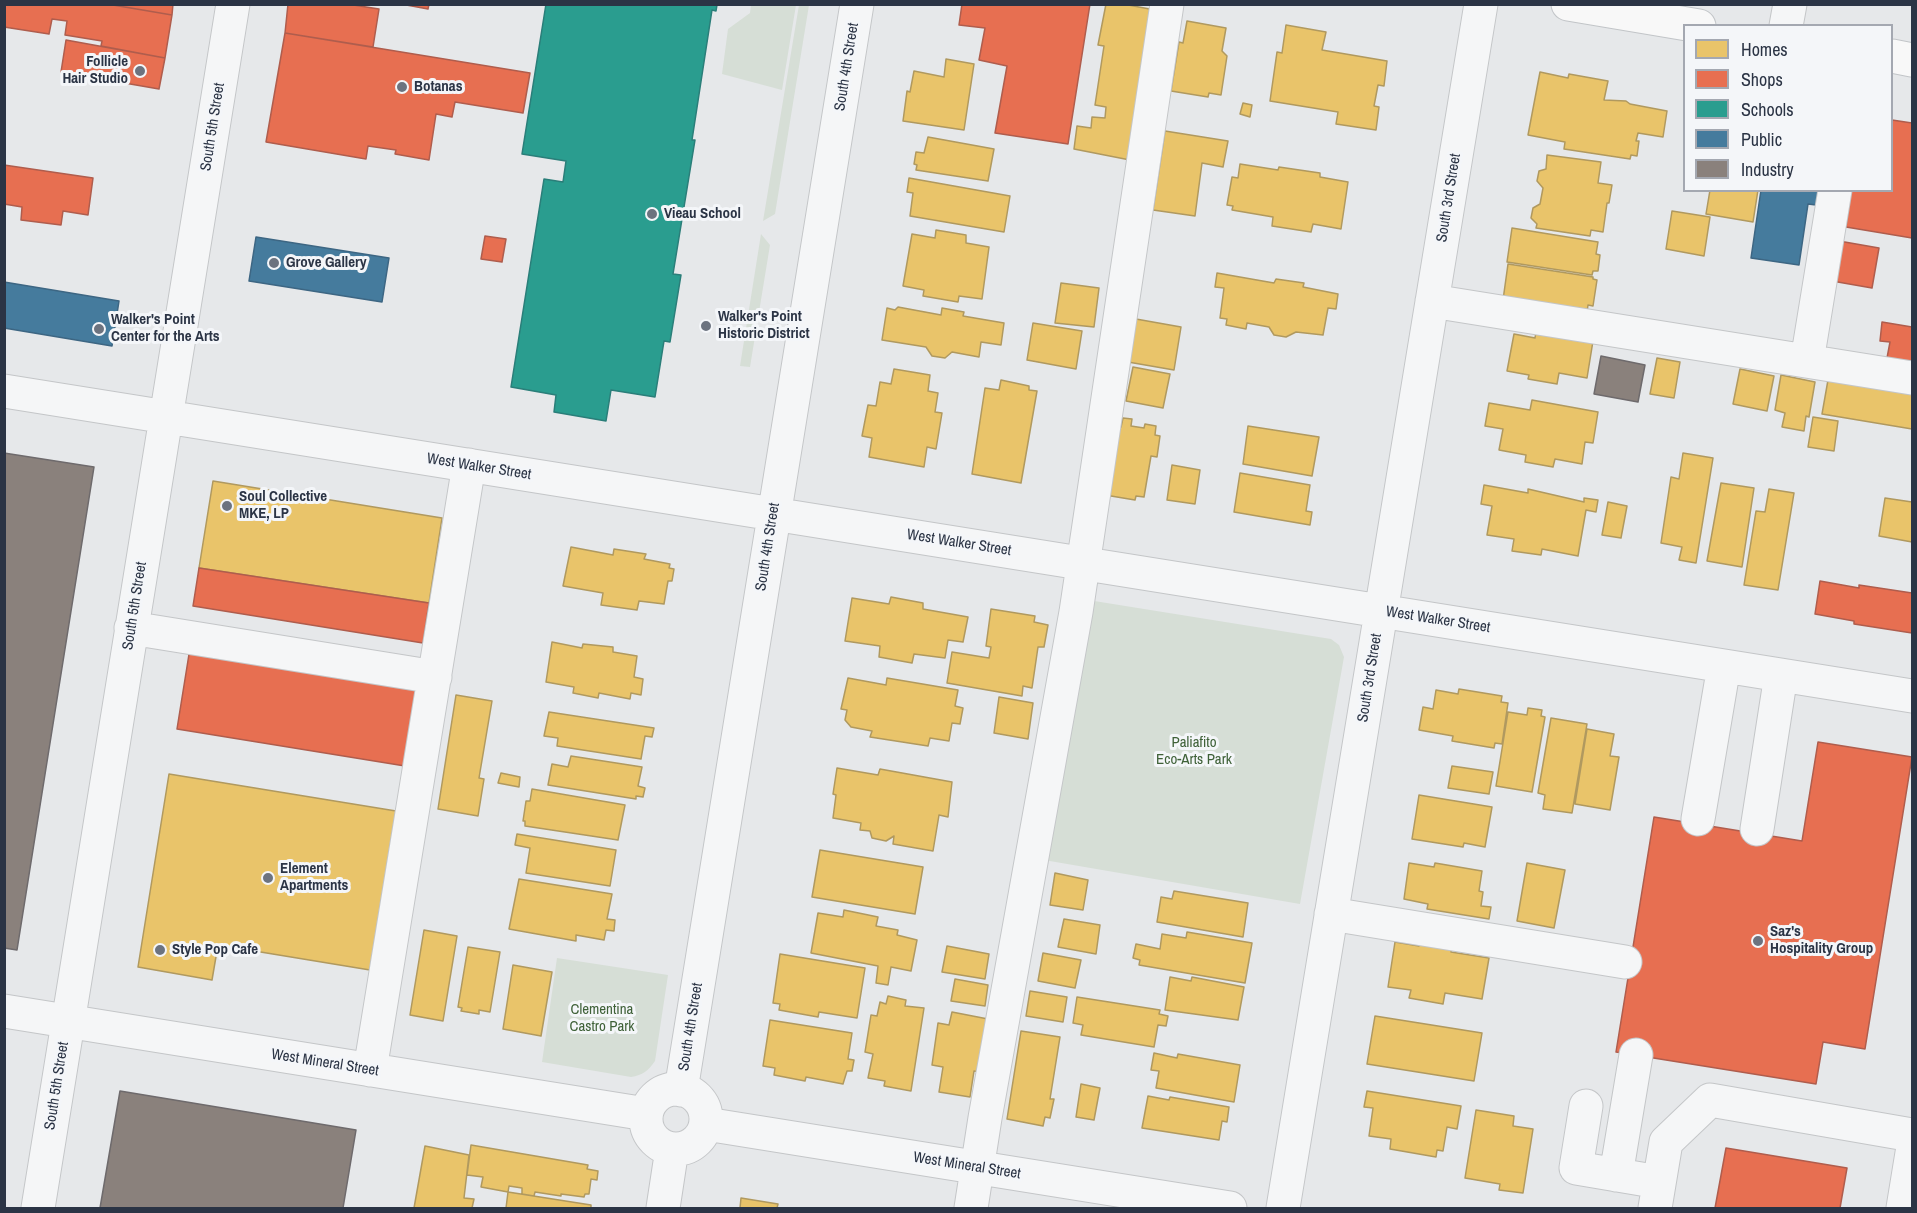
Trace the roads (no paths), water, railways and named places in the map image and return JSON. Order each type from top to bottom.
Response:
[{"type":"main road","points":[[1568,4],[1687,24]]},
{"type":"main road","points":[[1893,56],[1912,60]]},
{"type":"street","name":"South 5th Street","points":[[38,1209],[233,4]]},
{"type":"street","name":"South 4th Street","points":[[681,1090],[857,4]]},
{"type":"street","points":[[971,1209],[1084,563],[1167,4]]},
{"type":"street","name":"South 3rd Street","points":[[1283,1209],[1481,4]]},
{"type":"street","points":[[1786,24],[1790,4]]},
{"type":"street","points":[[1807,361],[1835,192]]},
{"type":"street","points":[[1432,301],[1912,378]]},
{"type":"street","name":"West Walker Street","points":[[4,391],[1912,696]]},
{"type":"street","points":[[370,1070],[470,465]]},
{"type":"street","points":[[131,628],[435,677]]},
{"type":"street","points":[[1698,819],[1724,666]]},
{"type":"street","points":[[1757,829],[1781,675]]},
{"type":"street","points":[[1331,914],[1625,963]]},
{"type":"street","name":"West Mineral Street","points":[[4,1011],[646,1114]]},
{"type":"street","points":[[1616,1175],[1636,1055]]},
{"type":"street","points":[[681,1090],[698,1099],[703,1106],[706,1124],[703,1132],[691,1146],[672,1149],[655,1142],[649,1134],[646,1114],[649,1105],[663,1092],[681,1090]]},
{"type":"street","points":[[1586,1106],[1576,1168],[1616,1175],[1657,1195],[1666,1142],[1710,1100],[1912,1135]]},
{"type":"street","name":"West Mineral Street","points":[[706,1124],[1230,1209]]},
{"type":"street","points":[[663,1209],[672,1149]]},
{"type":"street","points":[[1903,1209],[1912,1153]]},
{"type":"place","name":"Follicle Hair Studio","points":[[140,71]]},
{"type":"place","name":"Botanas","points":[[402,87]]},
{"type":"place","name":"Vieau School","points":[[652,214]]},
{"type":"place","name":"Grove Gallery","points":[[274,263]]},
{"type":"place","name":"Walker's Point Historic District","points":[[706,326]]},
{"type":"place","name":"Walker's Point Center for the Arts","points":[[99,329]]},
{"type":"place","name":"Soul Collective MKE, LP","points":[[227,506]]},
{"type":"place","name":"Element Apartments","points":[[268,878]]},
{"type":"place","name":"Saz's Hospitality Group","points":[[1758,941]]},
{"type":"place","name":"Style Pop Cafe","points":[[160,950]]},
{"type":"park label","name":"Paliafito Eco-Arts Park","points":[[1194,752]]},
{"type":"park label","name":"Clementina Castro Park","points":[[602,1018]]}]
